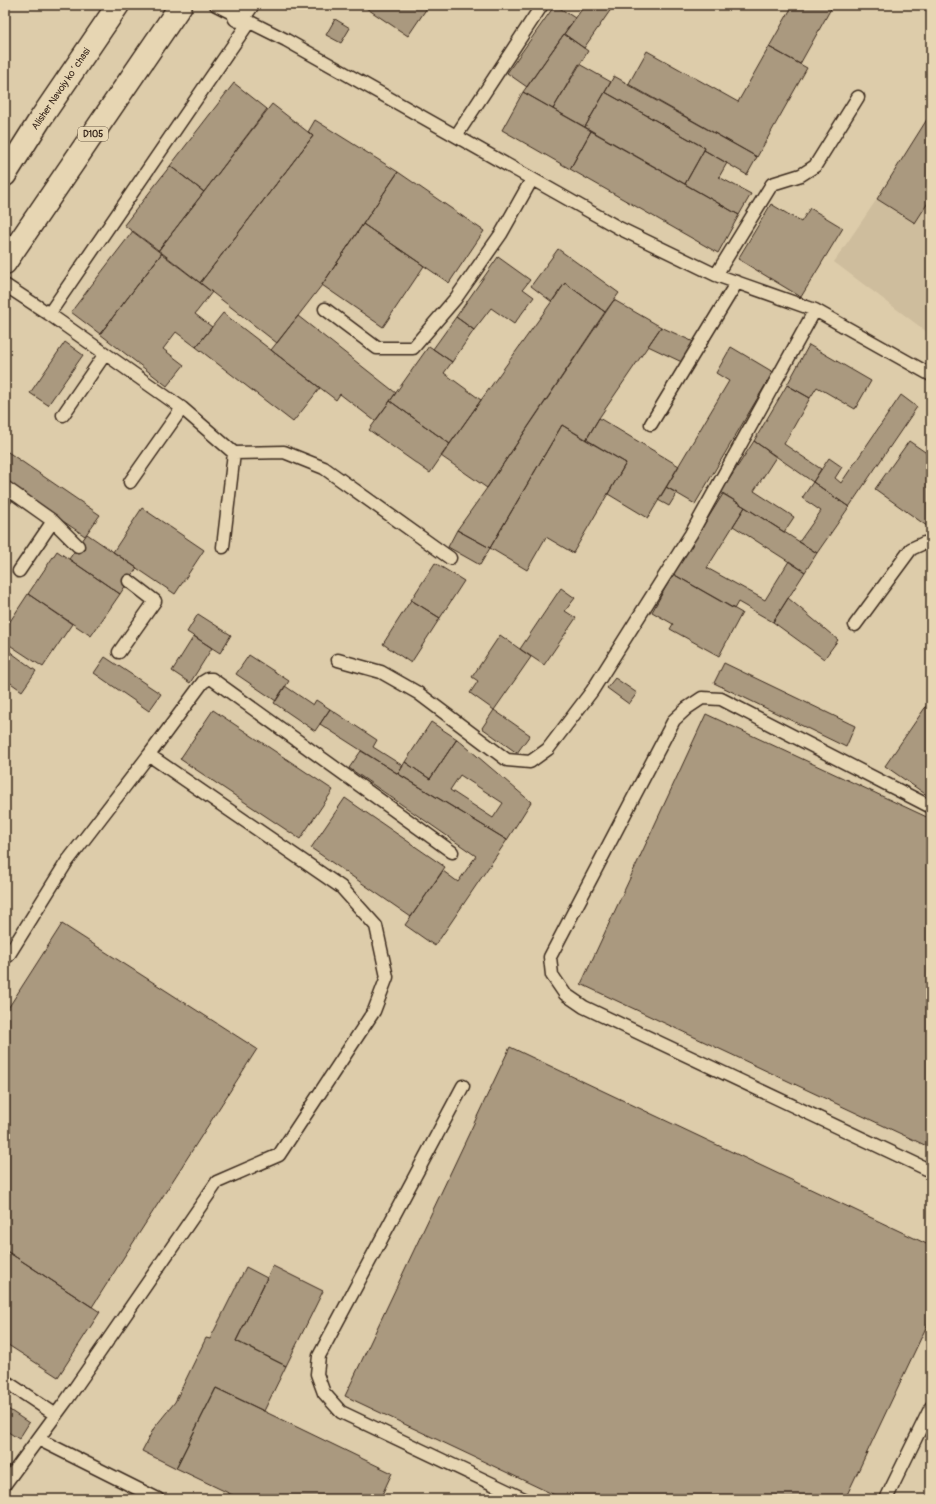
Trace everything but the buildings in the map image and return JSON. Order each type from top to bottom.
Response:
[{"type":"main road","name":"Alisher Navoiy koʻchasi","points":[[5,175],[41,118],[118,5]]},
{"type":"main road","name":"D105","points":[[5,263],[181,5]]},
{"type":"lane","points":[[216,5],[245,14],[286,40],[619,228],[716,276],[815,310],[931,375]]},
{"type":"lane","points":[[456,136],[542,5]]},
{"type":"lane","points":[[49,314],[245,14]]},
{"type":"lane","points":[[716,276],[772,184],[801,175],[815,166],[858,97]]},
{"type":"lane","points":[[325,310],[377,348],[413,348],[456,298],[501,234],[532,179]]},
{"type":"lane","points":[[651,424],[737,282]]},
{"type":"lane","points":[[5,285],[49,314],[182,408],[234,453],[284,452],[324,468],[450,558]]},
{"type":"lane","points":[[338,660],[381,672],[418,693],[507,760],[530,762],[548,749],[592,691],[691,534],[815,310]]},
{"type":"lane","points":[[63,415],[106,354]]},
{"type":"lane","points":[[130,482],[182,408]]},
{"type":"lane","points":[[223,547],[234,453]]},
{"type":"lane","points":[[5,487],[53,521],[78,546]]},
{"type":"lane","points":[[19,571],[53,521]]},
{"type":"lane","points":[[855,625],[911,550],[924,543],[931,544]]},
{"type":"lane","points":[[119,652],[155,600],[129,581]]},
{"type":"lane","points":[[8,956],[66,863],[203,682],[208,679],[212,679],[452,852]]},
{"type":"lane","points":[[931,807],[721,699],[702,698],[687,708],[674,720],[550,957],[552,976],[566,994],[584,1007],[931,1171]]},
{"type":"lane","points":[[5,1484],[56,1415],[217,1182],[279,1155],[374,1011],[387,977],[376,926],[341,887],[149,755]]},
{"type":"lane","points":[[463,1086],[319,1356],[317,1374],[324,1393],[341,1412],[524,1499]]},
{"type":"lane","points":[[5,1381],[56,1415]]},
{"type":"lane","points":[[886,1499],[931,1407]]},
{"type":"lane","points":[[38,1439],[158,1499]]},
{"type":"shaded area","points":[[931,113],[931,335],[834,262],[877,199]]}]
